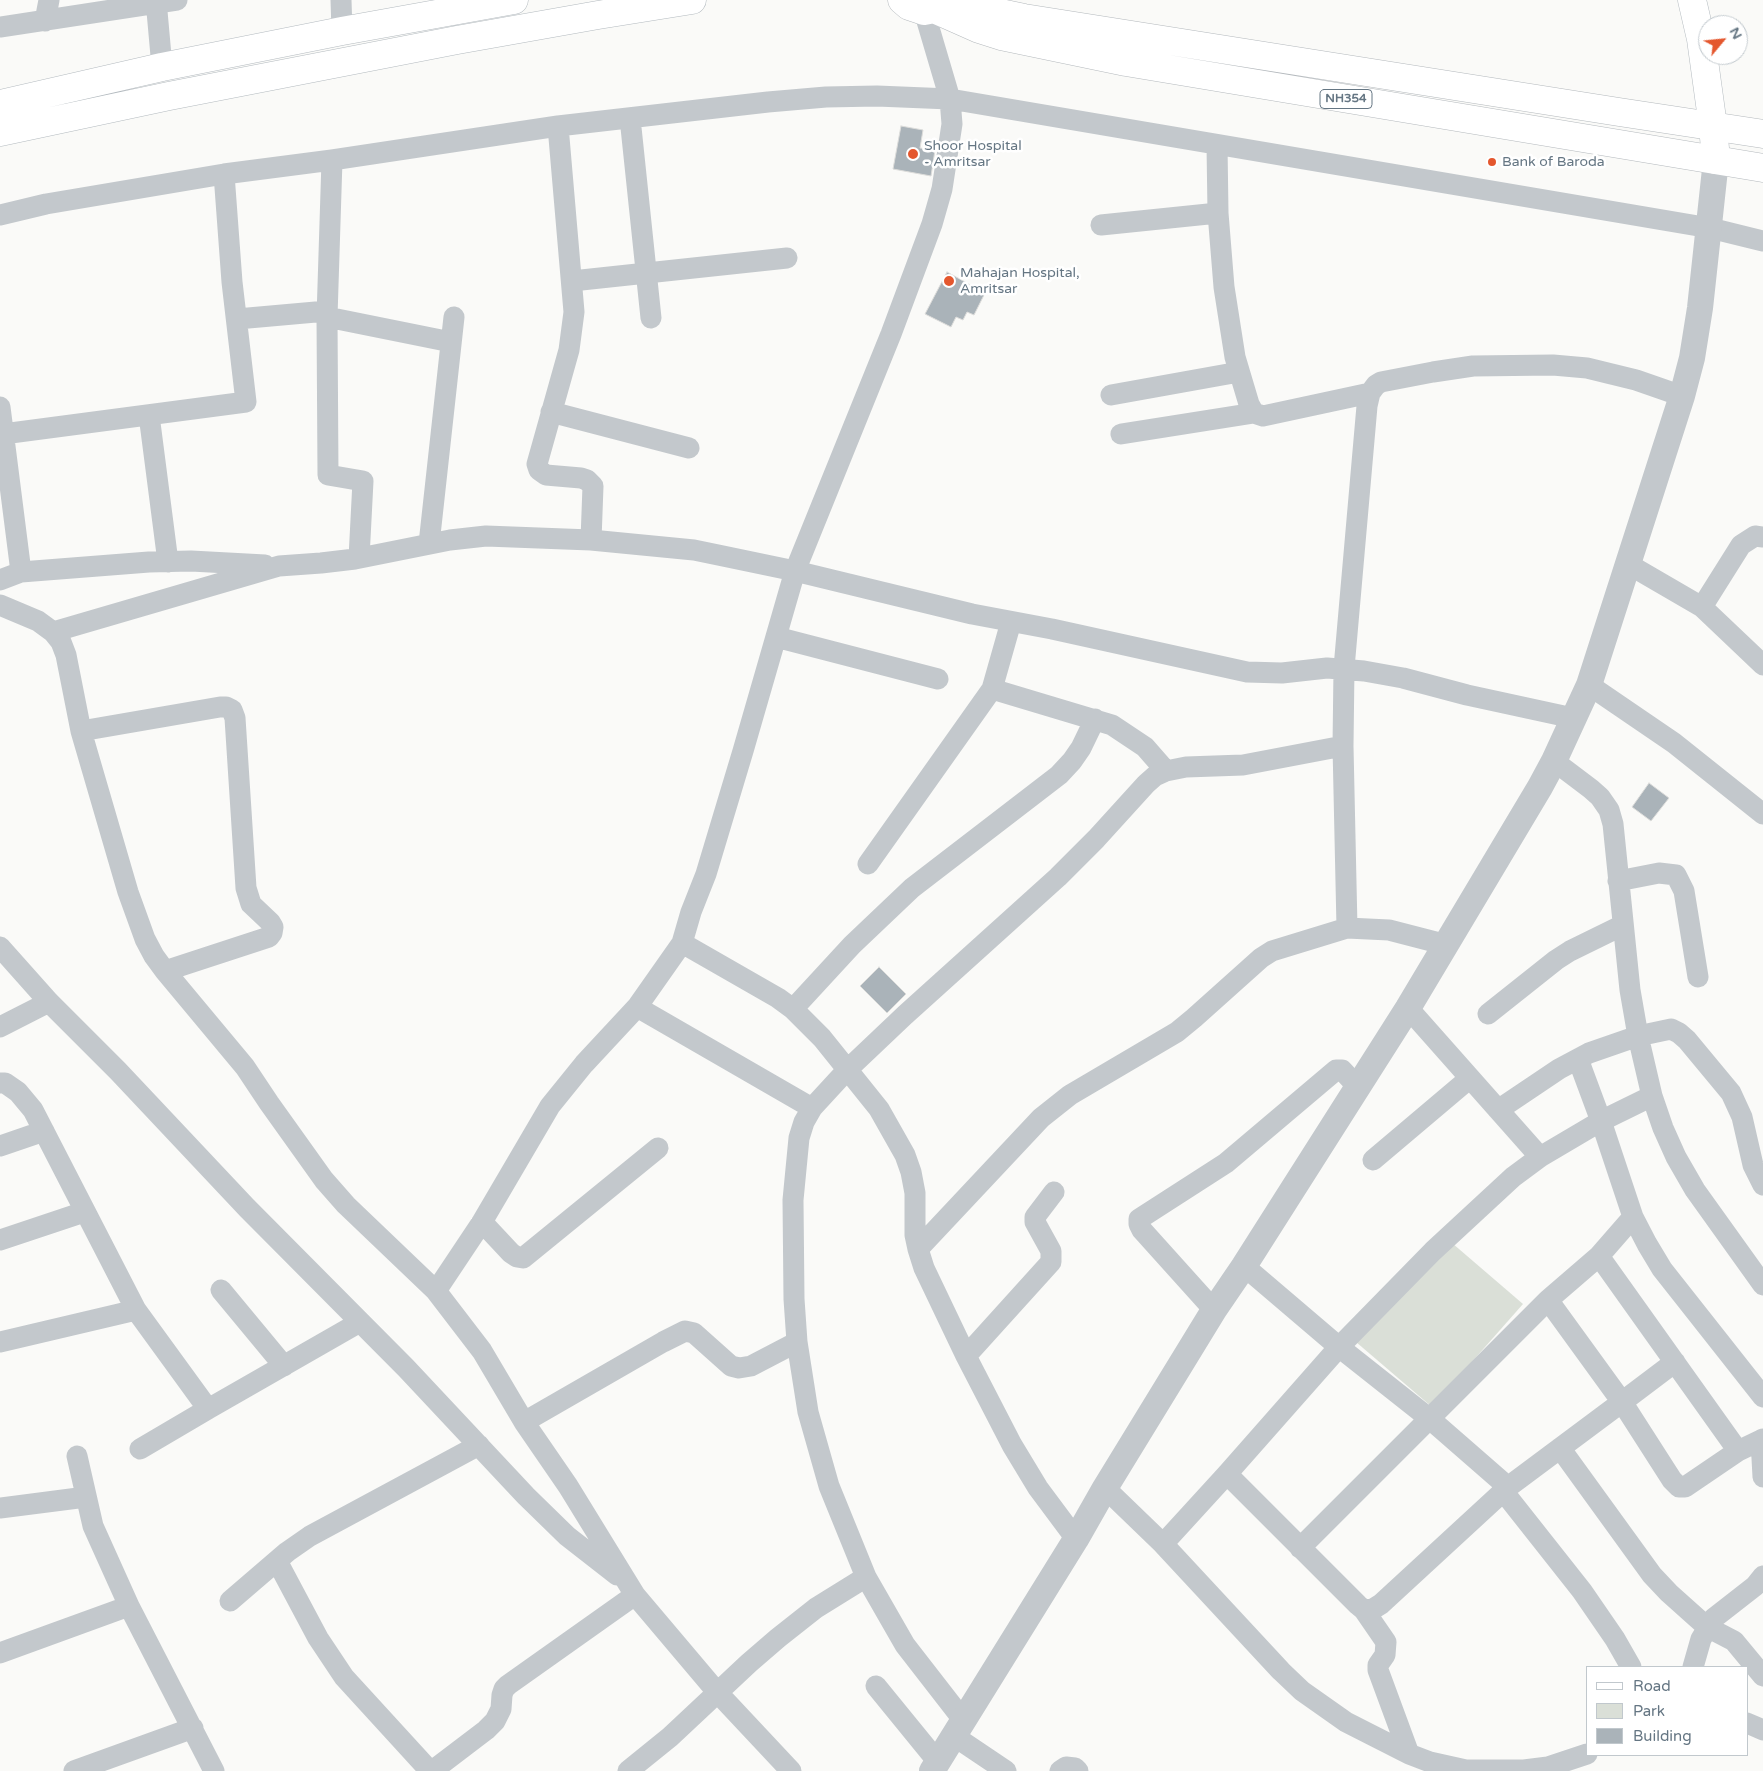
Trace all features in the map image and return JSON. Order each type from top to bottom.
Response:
[{"type":"main road","points":[[0,104],[162,67],[342,31],[443,6],[514,0]]},
{"type":"main road","points":[[0,132],[169,96],[438,44],[692,0]]},
{"type":"main road","name":"NH354","points":[[964,0],[991,10],[1024,18],[1763,134]]},
{"type":"main road","points":[[1692,0],[1701,39],[1716,160]]},
{"type":"main road","name":"NH354","points":[[927,5],[978,29],[1001,36],[1126,62],[1763,168]]},
{"type":"street","points":[[45,21],[49,0]]},
{"type":"street","points":[[0,27],[177,0]]},
{"type":"street","points":[[342,0],[342,31]]},
{"type":"street","points":[[155,2],[162,67]]},
{"type":"street","points":[[436,1291],[482,1222],[550,1106],[584,1064],[637,1007],[682,943],[691,912],[706,874],[795,572],[891,334],[932,224],[942,189],[952,124],[950,99],[927,5]]},
{"type":"street","points":[[0,215],[46,204],[224,174],[332,160],[558,126],[826,97],[877,96],[950,99],[1710,228],[1763,241]]},
{"type":"street","points":[[630,118],[651,318]]},
{"type":"street","points":[[558,126],[574,312],[572,332],[537,464],[538,470],[546,475],[587,480],[593,486],[591,540]]},
{"type":"street","points":[[1216,145],[1218,214],[1224,287],[1239,372],[1248,404],[1254,413]]},
{"type":"street","points":[[332,160],[327,314],[328,475],[363,482],[360,558]]},
{"type":"street","points":[[876,1686],[935,1767],[1076,1539],[1214,1310],[1408,1008],[1540,787],[1589,685],[1682,396],[1692,358],[1700,308],[1716,160]]},
{"type":"street","points":[[4,434],[246,402],[224,174]]},
{"type":"street","points":[[1101,225],[1218,214]]},
{"type":"street","points":[[572,281],[787,258]]},
{"type":"street","points":[[237,319],[327,314],[451,342]]},
{"type":"street","points":[[429,544],[454,317]]},
{"type":"street","points":[[1347,928],[1343,746],[1344,668],[1367,406],[1370,393],[1381,382],[1432,372],[1473,366],[1524,365],[1587,368],[1636,380],[1682,396]]},
{"type":"street","points":[[1111,395],[1239,372]]},
{"type":"street","points":[[1121,434],[1254,413],[1263,416],[1370,393]]},
{"type":"street","points":[[0,407],[4,434],[5,482],[21,572]]},
{"type":"street","points":[[551,412],[689,448]]},
{"type":"street","points":[[149,415],[168,562]]},
{"type":"street","points":[[0,580],[21,572],[168,562],[191,561],[279,566],[321,563],[486,536],[591,540],[694,550],[949,609],[1052,629],[1247,672],[1282,673],[1312,669],[1344,668],[1403,678],[1573,718]]},
{"type":"street","points":[[1702,607],[1741,545],[1755,536],[1763,537]]},
{"type":"street","points":[[1628,564],[1702,607],[1763,665]]},
{"type":"street","points":[[53,632],[279,566]]},
{"type":"street","points":[[0,605],[38,621],[53,632],[61,642],[66,655],[81,731],[128,892],[154,956],[245,1067],[324,1180],[346,1204],[436,1291],[482,1351],[524,1422],[568,1486],[630,1588],[717,1692],[791,1771]]},
{"type":"street","points":[[868,864],[992,689],[1011,622]]},
{"type":"street","points":[[776,637],[938,679]]},
{"type":"street","points":[[1589,685],[1674,743],[1763,814]]},
{"type":"street","points":[[992,689],[1112,725],[1145,747],[1166,771]]},
{"type":"street","points":[[81,731],[220,707],[232,710],[235,718],[246,888],[250,904],[270,922],[273,927],[272,933],[269,937],[165,971]]},
{"type":"street","points":[[793,1009],[863,933],[912,888],[1059,775],[1081,748],[1095,719]]},
{"type":"street","points":[[1006,1771],[959,1728],[905,1645],[866,1577],[829,1486],[808,1412],[797,1342],[794,1299],[793,1192],[799,1138],[804,1122],[812,1108],[847,1070],[1063,872],[1155,776],[1166,771],[1186,767],[1243,765],[1343,746]]},
{"type":"street","points":[[1554,761],[1600,797],[1609,810],[1630,990],[1638,1036],[1652,1096],[1664,1128],[1676,1157],[1695,1190],[1763,1285]]},
{"type":"street","points":[[1618,881],[1659,872],[1676,875],[1684,891],[1698,977]]},
{"type":"street","points":[[1488,1014],[1556,960],[1623,925]]},
{"type":"street","points":[[918,1249],[1041,1118],[1085,1085],[1177,1032],[1261,958],[1272,951],[1347,928],[1389,930],[1447,944]]},
{"type":"street","points":[[682,943],[778,998],[793,1009],[822,1038],[879,1109],[905,1155],[911,1172],[915,1193],[915,1235],[924,1268],[966,1356],[1026,1469],[1076,1539]]},
{"type":"street","points":[[0,946],[50,1002],[247,1208],[360,1322],[526,1496],[567,1536],[630,1588]]},
{"type":"street","points":[[0,1027],[50,1002]]},
{"type":"street","points":[[637,1007],[812,1108]]},
{"type":"street","points":[[1408,1008],[1540,1157]]},
{"type":"street","points":[[1498,1110],[1552,1073],[1589,1053],[1638,1036],[1671,1030],[1680,1033],[1731,1093],[1757,1157],[1763,1185]]},
{"type":"street","points":[[1578,1059],[1633,1217],[1662,1269],[1763,1397]]},
{"type":"street","points":[[1214,1310],[1142,1230],[1139,1219],[1226,1164],[1336,1070],[1342,1070],[1358,1086]]},
{"type":"street","points":[[1373,1160],[1470,1078]]},
{"type":"street","points":[[2,1081],[18,1092],[34,1110],[84,1212],[136,1310],[208,1408]]},
{"type":"street","points":[[1164,1544],[1339,1347],[1433,1251],[1513,1176],[1540,1157],[1601,1121],[1652,1096]]},
{"type":"street","points":[[0,1146],[44,1131]]},
{"type":"street","points":[[482,1222],[511,1252],[517,1257],[522,1258],[658,1148]]},
{"type":"street","points":[[966,1356],[1051,1262],[1051,1251],[1035,1222],[1035,1217],[1054,1192]]},
{"type":"street","points":[[0,1240],[84,1212]]},
{"type":"street","points":[[1300,1548],[1548,1300],[1599,1256],[1633,1217]]},
{"type":"street","points":[[1599,1256],[1738,1451]]},
{"type":"street","points":[[1244,1266],[1339,1347],[1430,1419],[1505,1489],[1582,1592],[1615,1639],[1630,1666]]},
{"type":"street","points":[[221,1290],[284,1366]]},
{"type":"street","points":[[1548,1300],[1622,1402],[1679,1487],[1685,1487],[1738,1451],[1762,1440],[1763,1477]]},
{"type":"street","points":[[0,1342],[136,1310]]},
{"type":"street","points":[[140,1449],[208,1408],[360,1322]]},
{"type":"street","points":[[524,1422],[663,1342],[685,1332],[694,1333],[731,1366],[739,1368],[751,1366],[797,1342]]},
{"type":"street","points":[[1364,1610],[1373,1609],[1381,1604],[1505,1489],[1675,1362]]},
{"type":"street","points":[[230,1601],[310,1536],[479,1445]]},
{"type":"street","points":[[1560,1448],[1652,1575],[1707,1627],[1734,1641],[1763,1676]]},
{"type":"street","points":[[77,1456],[93,1526],[129,1606],[214,1771]]},
{"type":"street","points":[[1227,1474],[1364,1610],[1386,1642],[1385,1655],[1378,1665],[1378,1670],[1409,1754]]},
{"type":"street","points":[[1105,1488],[1164,1544],[1281,1671],[1302,1691],[1346,1722],[1409,1754],[1449,1767],[1497,1771],[1524,1770],[1548,1767],[1586,1754]]},
{"type":"street","points":[[0,1508],[86,1498]]},
{"type":"street","points":[[277,1561],[318,1638],[344,1677],[431,1771],[486,1730],[495,1721],[501,1709],[504,1689],[508,1684],[630,1588]]},
{"type":"street","points":[[1694,1666],[1701,1638],[1707,1627],[1714,1618],[1755,1586],[1763,1576]]},
{"type":"street","points":[[628,1771],[670,1737],[749,1663],[816,1608],[866,1577]]},
{"type":"street","points":[[0,1653],[129,1606]]},
{"type":"street","points":[[1748,1723],[1763,1730]]},
{"type":"street","points":[[74,1771],[193,1728]]},
{"type":"street","points":[[1060,1771],[1066,1767],[1075,1768],[1078,1771]]},
{"type":"green space","points":[[1452,1243],[1523,1304],[1432,1407],[1356,1342]]},
{"type":"building","points":[[901,126],[923,130],[920,148],[935,150],[931,176],[893,169]]},
{"type":"building","points":[[947,272],[985,293],[974,315],[967,312],[963,320],[956,317],[951,327],[925,314]]},
{"type":"building","points":[[1649,783],[1669,798],[1651,821],[1632,807]]},
{"type":"building","points":[[879,967],[906,994],[887,1013],[860,986]]},
{"type":"place","name":"Shoor Hospital - Amritsar","points":[[913,154]]},
{"type":"place","name":"Bank of Baroda","points":[[1492,162]]},
{"type":"place","name":"Mahajan Hospital, Amritsar","points":[[949,281]]}]
